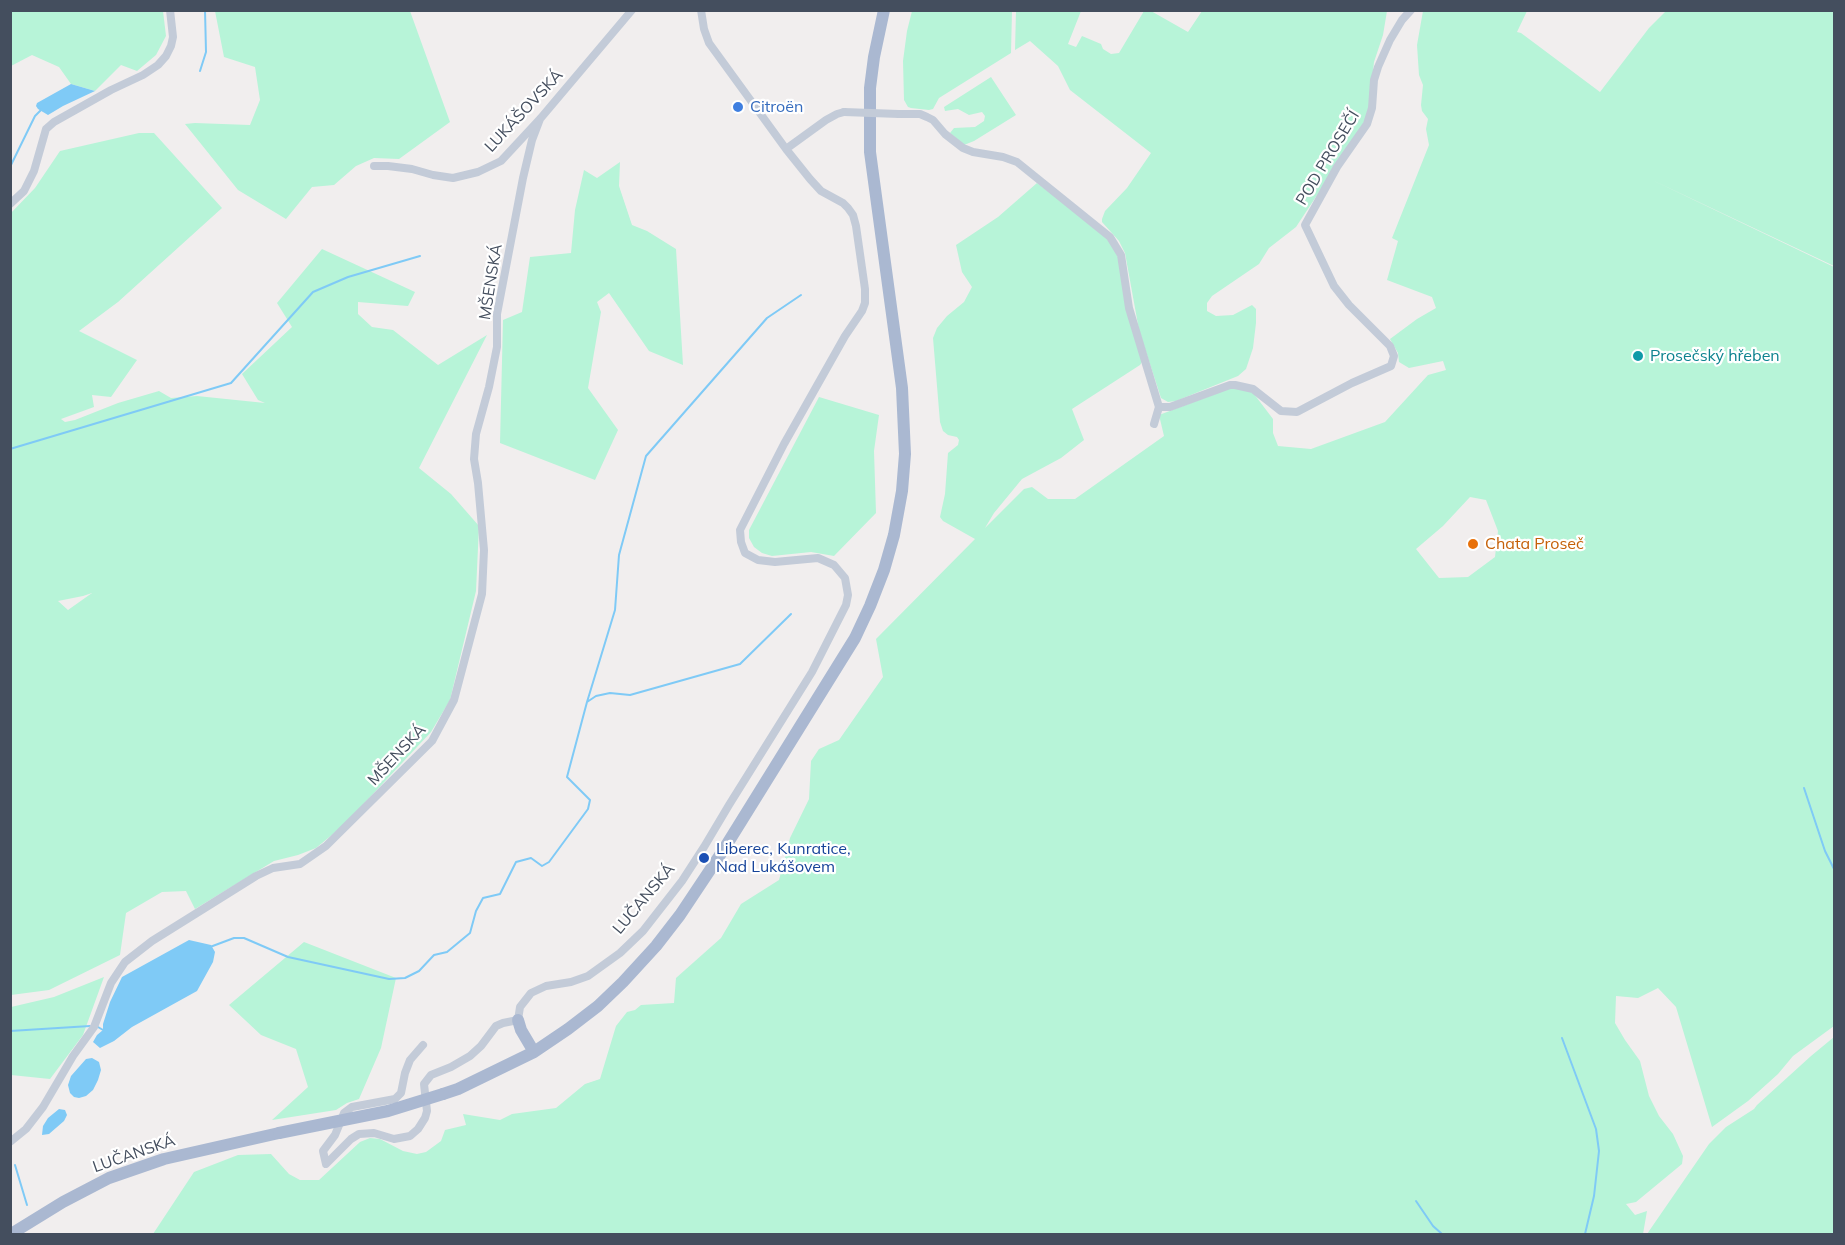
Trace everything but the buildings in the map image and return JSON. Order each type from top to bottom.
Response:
[{"type":"main road","name":"LUČANSKÁ","points":[[11,1234],[63,1202],[109,1178],[164,1159],[378,1113],[443,1094],[534,1053],[598,1006],[656,946],[681,915],[855,638],[884,570],[894,535],[902,491],[905,454],[902,388],[870,152],[870,88],[884,10]]},
{"type":"main road","points":[[518,1020],[534,1053]]},
{"type":"street","points":[[10,204],[24,191],[34,171],[46,129],[54,122],[111,90],[143,75],[158,65],[166,56],[173,37],[170,10]]},
{"type":"street","name":"LUKÁŠOVSKÁ","points":[[374,166],[412,169],[453,178],[478,172],[501,161],[540,119],[632,10]]},
{"type":"street","name":"LUČANSKÁ","points":[[518,1020],[520,1006],[531,993],[546,986],[581,980],[598,970],[643,931],[660,910],[704,848],[812,672],[842,615],[848,595],[845,578],[834,565],[818,558],[776,562],[758,560],[745,553],[740,530],[784,444],[865,303],[866,289],[856,226],[848,208],[821,191],[786,149],[710,43],[704,29],[701,10]]},
{"type":"street","name":"POD PROSEČÍ","points":[[1159,407],[1170,407],[1235,385],[1253,389],[1281,411],[1297,412],[1352,383],[1391,366],[1394,356],[1390,346],[1349,305],[1334,286],[1305,225],[1337,167],[1367,124],[1372,108],[1378,67],[1390,40],[1411,10]]},
{"type":"street","points":[[786,149],[826,120],[844,112],[920,114],[933,120],[945,134],[963,148],[1017,162],[1110,237],[1121,255],[1129,308],[1159,407],[1154,424]]},
{"type":"street","name":"MŠENSKÁ","points":[[10,1142],[26,1129],[43,1107],[73,1056],[94,1027],[111,982],[125,962],[152,941],[256,876],[273,868],[300,864],[326,846],[432,741],[454,700],[482,594],[483,550],[474,459],[476,434],[497,347],[497,314],[523,178],[532,140],[540,119]]},
{"type":"street","points":[[423,1045],[410,1060],[401,1093],[395,1099],[352,1107],[344,1113],[335,1135],[323,1151],[326,1164],[359,1134],[374,1133],[394,1139],[410,1136],[425,1118],[426,1104],[423,1089],[426,1079],[435,1072],[451,1067],[470,1056],[496,1026],[518,1020]]},
{"type":"green space","points":[[11,11],[163,11],[166,36],[156,55],[137,71],[121,65],[95,91],[71,84],[59,67],[32,55],[11,66]]},
{"type":"green space","points":[[215,11],[410,11],[450,122],[399,159],[374,158],[356,166],[334,185],[312,187],[286,219],[238,190],[185,124],[250,125],[260,100],[255,67],[224,57]]},
{"type":"green space","points":[[912,11],[1012,11],[1011,53],[939,98],[933,109],[908,107],[904,100],[903,61]]},
{"type":"green space","points":[[1016,11],[1081,11],[1068,44],[1076,47],[1082,36],[1101,44],[1103,49],[1111,54],[1119,53],[1144,11],[1151,11],[1188,32],[1202,11],[1387,11],[1383,35],[1374,62],[1369,109],[1362,127],[1296,227],[1269,248],[1259,264],[1212,296],[1207,303],[1207,311],[1216,316],[1233,315],[1252,305],[1256,309],[1253,348],[1246,369],[1238,376],[1176,401],[1168,402],[1161,398],[1139,330],[1125,253],[1119,241],[1102,222],[1105,211],[1127,188],[1151,153],[1070,90],[1058,66],[1030,41],[1015,50]]},
{"type":"green space","points":[[1423,11],[1527,11],[1517,32],[1600,92],[1649,28],[1666,11],[1834,11],[1834,266],[1650,179],[1834,267],[1834,1026],[1793,1056],[1778,1074],[1748,1101],[1712,1127],[1676,1007],[1658,988],[1638,998],[1616,996],[1615,1023],[1640,1061],[1649,1096],[1659,1116],[1673,1134],[1683,1156],[1682,1164],[1636,1202],[1626,1204],[1635,1215],[1647,1211],[1643,1234],[153,1234],[194,1172],[238,1155],[271,1154],[289,1174],[300,1180],[319,1180],[360,1142],[370,1138],[380,1139],[403,1151],[417,1154],[426,1152],[441,1141],[445,1130],[466,1125],[463,1114],[500,1120],[512,1114],[556,1108],[585,1084],[600,1079],[616,1026],[627,1012],[641,1005],[674,1003],[676,978],[721,938],[741,904],[779,880],[790,838],[809,799],[811,761],[819,749],[839,740],[883,677],[876,639],[975,539],[940,517],[945,494],[948,453],[958,445],[959,440],[943,431],[940,422],[933,338],[937,328],[964,302],[972,287],[962,272],[956,245],[998,217],[1037,183],[1103,232],[1112,245],[1118,257],[1142,362],[1072,409],[1084,440],[1061,458],[1022,479],[994,513],[985,528],[1024,489],[1032,487],[1048,499],[1075,499],[1164,436],[1159,415],[1231,388],[1251,390],[1273,419],[1273,433],[1278,446],[1311,449],[1385,422],[1428,375],[1446,370],[1443,361],[1409,368],[1399,362],[1398,353],[1390,339],[1436,308],[1432,297],[1387,280],[1398,241],[1392,238],[1429,145],[1426,129],[1428,119],[1421,105],[1423,85],[1419,75],[1417,45]],"holes":[[[1470,497],[1486,500],[1498,531],[1495,557],[1468,577],[1439,578],[1416,549],[1443,526]]]},
{"type":"green space","points":[[991,77],[1016,115],[964,145],[950,133],[954,128],[975,127],[984,121],[985,116],[982,112],[969,115],[958,109],[945,111],[944,107]]},
{"type":"green space","points":[[139,133],[154,133],[222,208],[118,302],[79,331],[137,360],[111,397],[92,395],[94,407],[61,419],[65,422],[159,391],[171,398],[197,396],[265,403],[258,400],[242,374],[292,327],[277,303],[322,249],[415,292],[408,306],[358,302],[358,314],[372,327],[393,330],[438,365],[487,335],[419,468],[451,494],[479,526],[476,591],[450,700],[431,732],[344,825],[316,848],[274,861],[195,909],[186,891],[162,892],[126,913],[120,955],[49,990],[11,995],[10,214],[35,188],[60,151]],"holes":[[[92,593],[68,610],[58,601]]]},
{"type":"green space","points":[[620,162],[619,186],[632,225],[647,231],[676,249],[683,365],[649,351],[609,293],[597,302],[601,312],[588,388],[618,430],[595,480],[500,443],[503,320],[522,312],[530,257],[571,253],[575,210],[584,170],[597,178]]},
{"type":"green space","points":[[819,397],[879,415],[874,451],[876,513],[834,556],[811,552],[772,556],[762,553],[754,547],[749,538],[749,530]]},
{"type":"green space","points":[[304,942],[396,978],[381,1048],[359,1099],[336,1110],[272,1120],[308,1087],[296,1049],[261,1035],[229,1005]]},
{"type":"green space","points":[[104,977],[83,1035],[50,1079],[11,1075],[11,1007],[54,997]]},
{"type":"green space","points":[[1834,1037],[1834,1234],[1647,1234],[1709,1144],[1726,1127],[1754,1109]]},
{"type":"water","points":[[71,84],[95,91],[48,115],[38,109],[37,103]]},
{"type":"water","points":[[189,940],[211,945],[215,952],[213,962],[197,991],[132,1027],[114,1041],[100,1048],[93,1042],[103,1030],[110,1002],[122,977]]},
{"type":"water","points":[[92,1058],[99,1062],[101,1070],[98,1080],[93,1090],[86,1096],[74,1097],[68,1085],[71,1076],[86,1059]]},
{"type":"water","points":[[59,1109],[65,1110],[67,1115],[64,1121],[49,1134],[42,1135],[43,1126],[48,1118]]},
{"type":"waterway","points":[[200,71],[206,52],[205,10]]},
{"type":"waterway","points":[[10,167],[35,116],[42,109]]},
{"type":"waterway","points":[[10,449],[231,383],[313,292],[348,277],[420,256]]},
{"type":"waterway","points":[[210,947],[234,938],[244,938],[288,957],[389,979],[405,978],[419,971],[434,955],[447,952],[470,933],[476,911],[483,898],[500,894],[516,862],[531,858],[542,866],[549,862],[588,809],[590,800],[567,777],[615,610],[619,555],[646,456],[767,318],[801,295]]},
{"type":"waterway","points":[[587,702],[596,696],[610,693],[630,695],[740,664],[791,614]]},
{"type":"waterway","points":[[1804,788],[1825,851],[1834,869]]},
{"type":"waterway","points":[[10,1031],[90,1026]]},
{"type":"waterway","points":[[98,1027],[105,1029]]},
{"type":"waterway","points":[[1562,1038],[1596,1129],[1599,1151],[1594,1196],[1585,1234]]},
{"type":"waterway","points":[[15,1165],[27,1205]]},
{"type":"waterway","points":[[1416,1201],[1433,1226],[1442,1234]]},
{"type":"place","name":"Citroën","points":[[738,107]]},
{"type":"place","name":"Prosečský hřeben","points":[[1638,356]]},
{"type":"place","name":"Chata Proseč","points":[[1473,544]]},
{"type":"place","name":"Liberec, Kunratice, Nad Lukášovem","points":[[704,858]]}]
